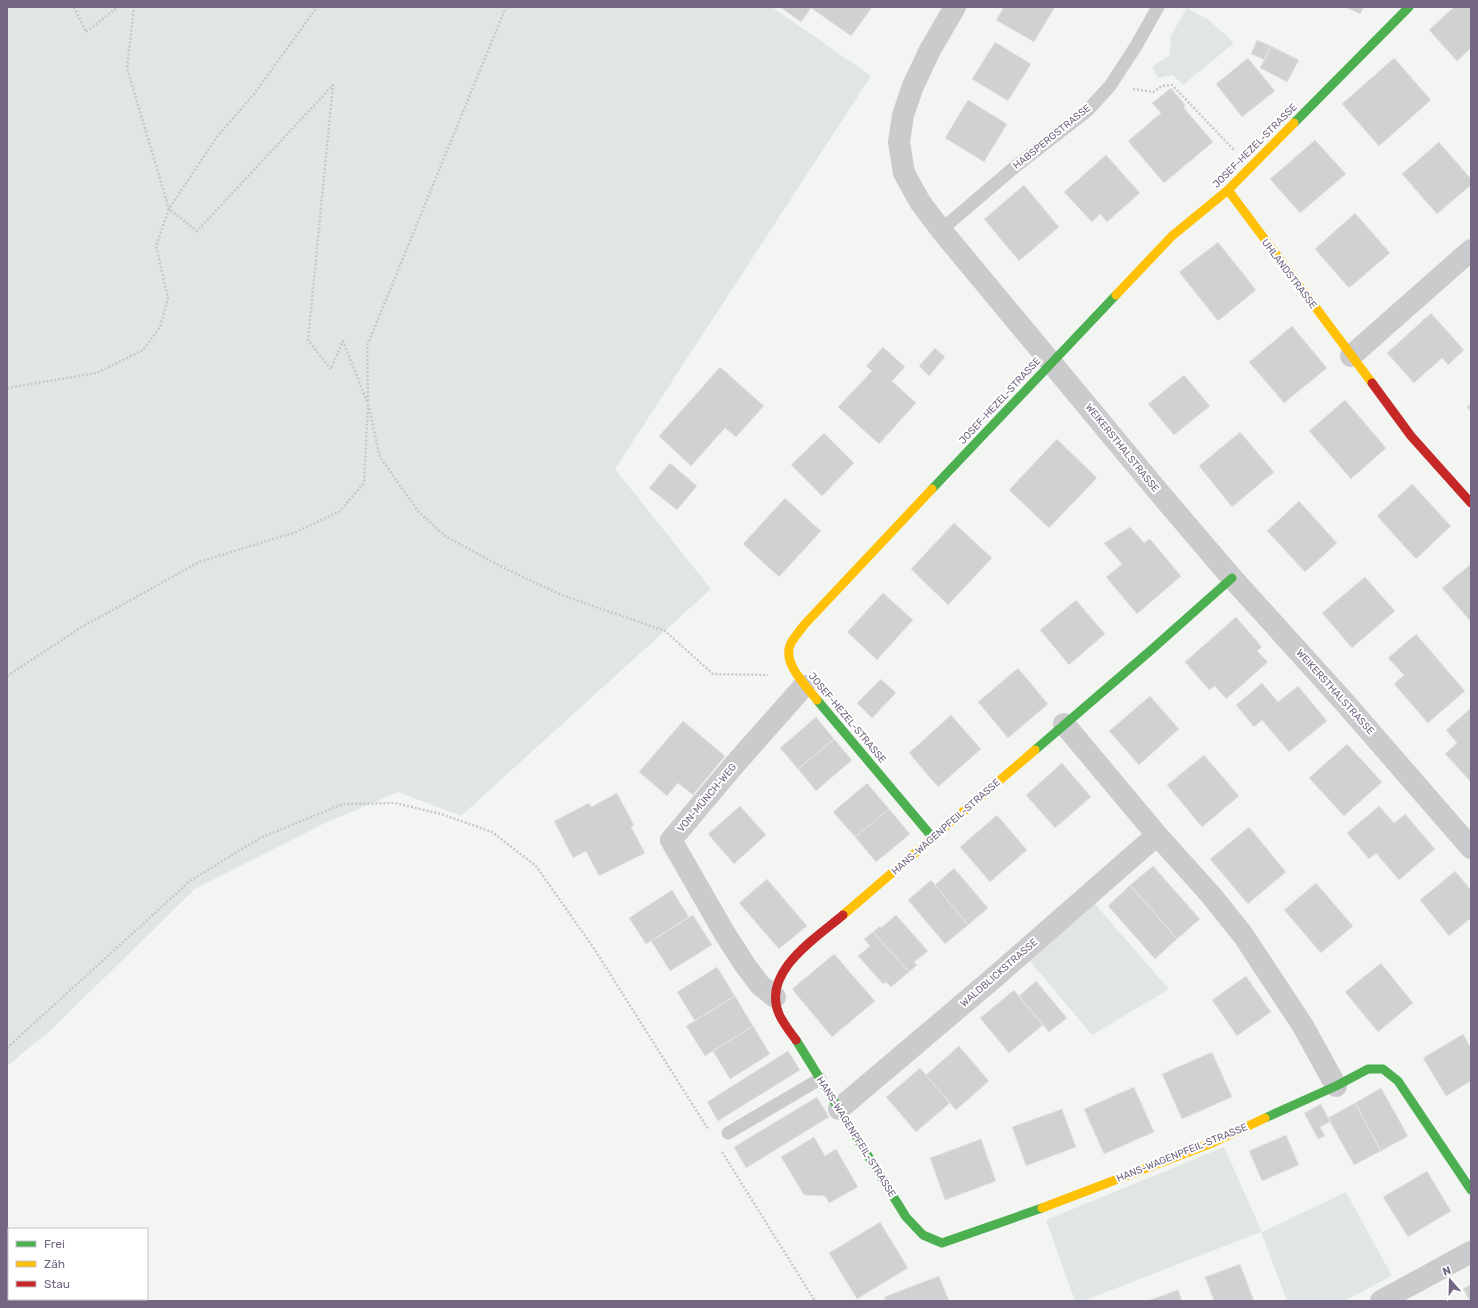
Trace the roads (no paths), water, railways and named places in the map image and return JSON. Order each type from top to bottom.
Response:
[{"type":"street","name":"WEIKERSTHALSTRASSE","points":[[955,7],[930,50],[913,86],[903,115],[899,142],[904,173],[920,202],[941,230],[1162,496],[1232,578],[1346,704],[1471,848]]},
{"type":"street","name":"JOSEF-HEZEL-STRASSE","points":[[933,838],[801,681],[788,660],[790,644],[804,625],[1172,236],[1228,190],[1251,168],[1409,7]]},
{"type":"street","name":"UHLANDSTRASSE","points":[[1228,190],[1411,436],[1471,503]]},
{"type":"street","points":[[1351,356],[1471,250]]},
{"type":"street","name":"HANS-WAGENPFEIL-STRASSE","points":[[1232,578],[793,958],[780,976],[775,997],[779,1014],[906,1217],[923,1235],[942,1243],[1023,1215],[1191,1151],[1336,1086],[1368,1069],[1383,1069],[1398,1080],[1471,1190]]},
{"type":"street","name":"VON-MÜNCH-WEG","points":[[775,997],[760,985],[745,965],[725,934],[671,840],[735,764],[801,681]]},
{"type":"street","points":[[1064,724],[1244,935],[1303,1026],[1336,1086]]},
{"type":"street","name":"WALDBLICKSTRASSE","points":[[839,1109],[996,976],[1158,834]]},
{"type":"street","points":[[1381,1301],[1471,1252]]},
{"type":"lane","name":"HABSPERGSTRASSE","points":[[941,230],[1016,166],[1087,111],[1110,86],[1136,46],[1158,7]]},
{"type":"lane","points":[[728,1133],[820,1079]]}]
